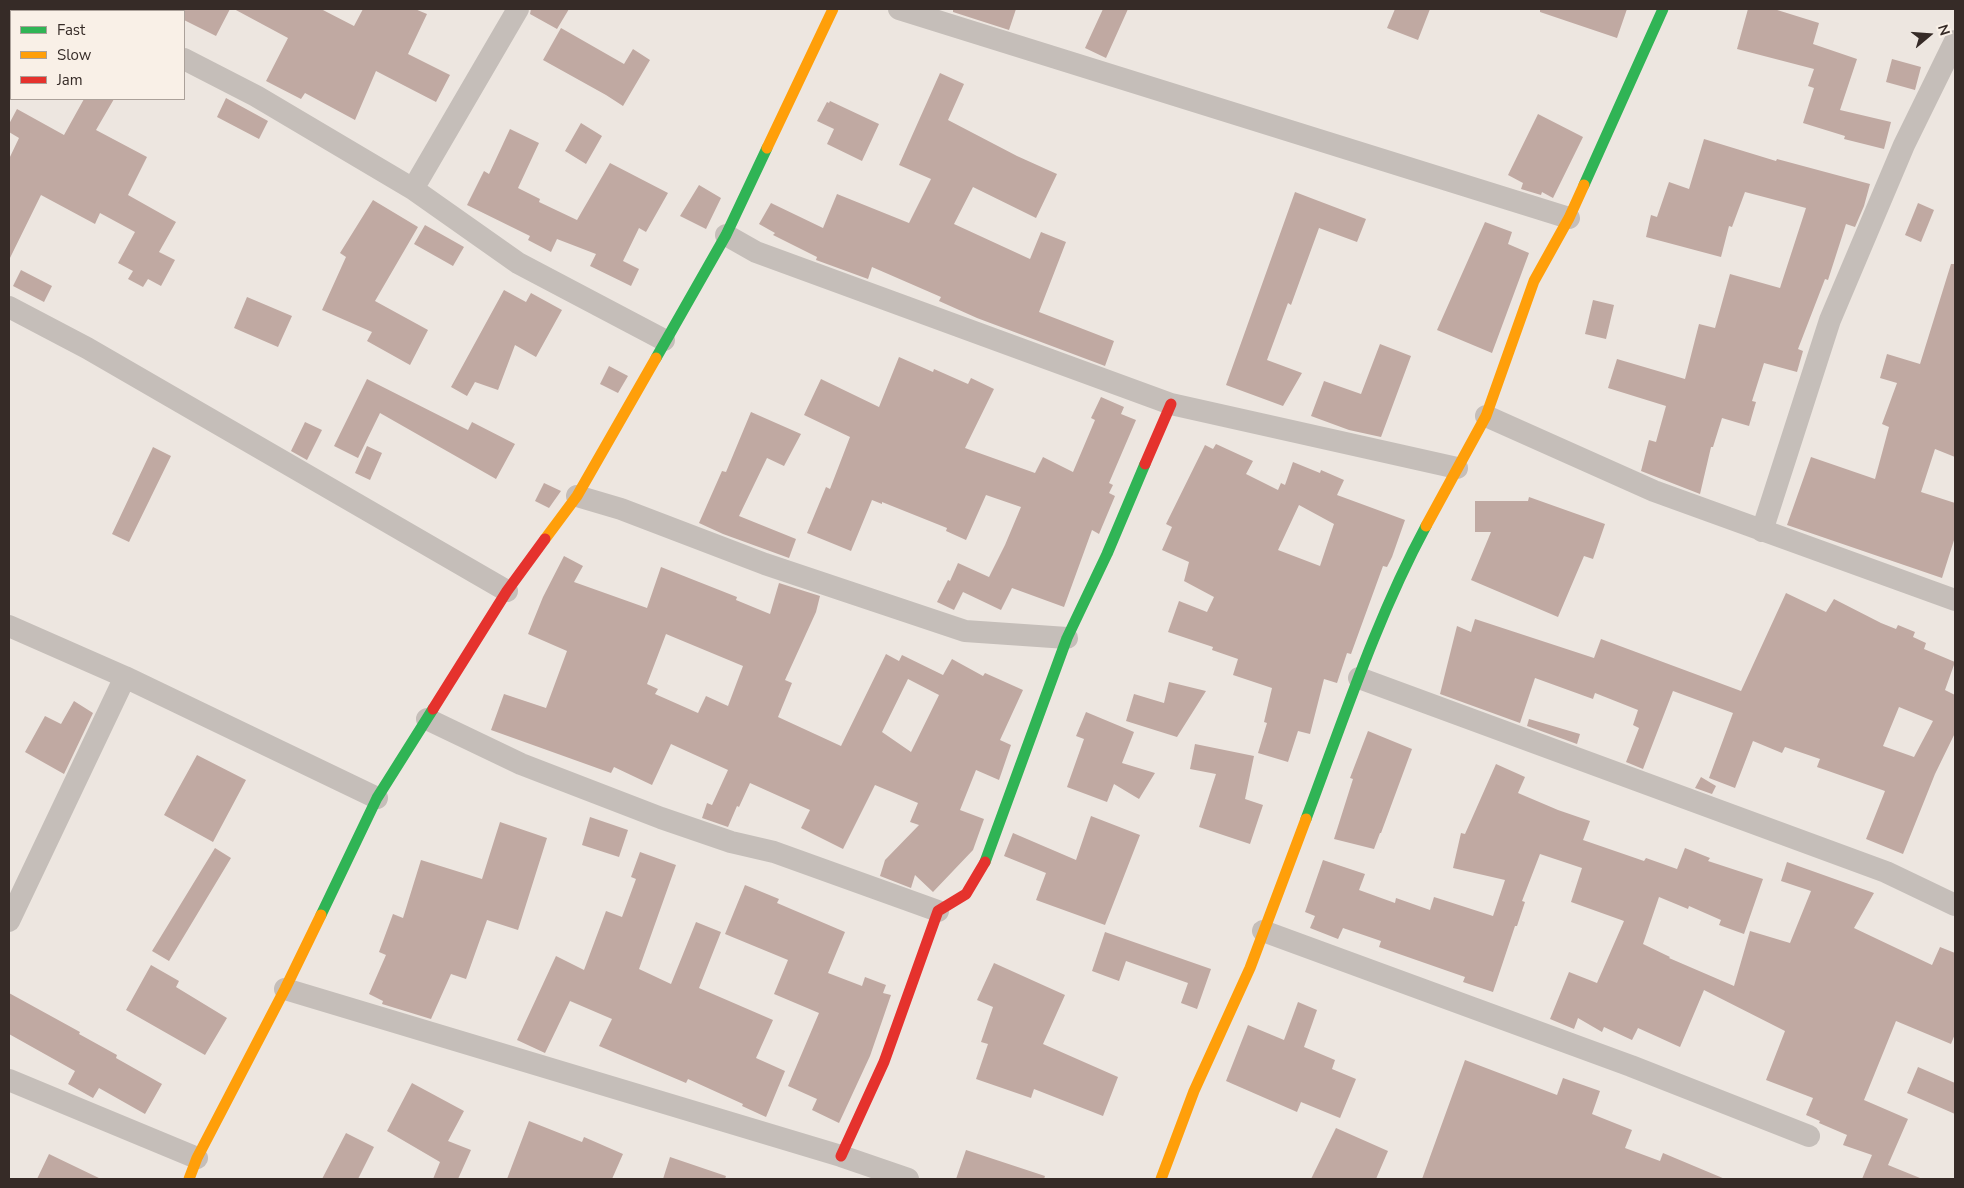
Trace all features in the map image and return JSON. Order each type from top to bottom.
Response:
[{"type":"street","points":[[413,189],[518,9]]},
{"type":"street","points":[[189,1179],[197,1158],[285,989],[377,798],[507,591],[577,496],[664,340],[726,235],[833,9]]},
{"type":"street","points":[[900,9],[1569,218]]},
{"type":"street","points":[[1161,1179],[1194,1090],[1250,968],[1359,678],[1403,570],[1486,416],[1534,281],[1569,218],[1663,9]]},
{"type":"street","points":[[1762,531],[1830,320],[1904,145],[1955,41]]},
{"type":"street","points":[[185,60],[256,96],[413,189],[518,263],[664,340]]},
{"type":"street","points":[[726,235],[756,252],[1171,404],[1458,468]]},
{"type":"street","points":[[9,307],[87,348],[507,591]]},
{"type":"street","points":[[841,1156],[884,1062],[938,911],[966,894],[984,866],[1068,638],[1107,554],[1171,404]]},
{"type":"street","points":[[1486,416],[1654,491],[1955,600]]},
{"type":"street","points":[[577,496],[621,509],[765,564],[966,631],[1068,638]]},
{"type":"street","points":[[9,626],[125,677],[377,798]]},
{"type":"street","points":[[9,921],[125,677]]},
{"type":"street","points":[[1359,678],[1886,872],[1955,906]]},
{"type":"street","points":[[427,719],[521,764],[661,818],[731,842],[774,852],[938,911]]},
{"type":"street","points":[[1263,931],[1631,1066],[1809,1136]]},
{"type":"street","points":[[285,989],[841,1156],[908,1179]]},
{"type":"street","points":[[9,1080],[197,1158]]},
{"type":"building","points":[[162,9],[230,9],[216,36],[185,20],[185,10]]},
{"type":"building","points":[[234,9],[321,9],[354,26],[363,9],[415,9],[427,14],[408,54],[450,75],[436,102],[376,71],[355,120],[305,93],[301,99],[266,81],[288,38]]},
{"type":"building","points":[[531,9],[569,9],[557,29],[530,14]]},
{"type":"building","points":[[953,9],[1016,9],[1009,30],[953,12]]},
{"type":"building","points":[[1103,9],[1128,9],[1106,58],[1085,48]]},
{"type":"building","points":[[1395,9],[1430,9],[1418,40],[1387,28]]},
{"type":"building","points":[[1540,9],[1627,9],[1617,38],[1540,12]]},
{"type":"building","points":[[1748,9],[1774,9],[1819,23],[1813,44],[1857,59],[1840,110],[1891,122],[1884,149],[1844,139],[1845,136],[1803,123],[1814,88],[1808,86],[1814,69],[1737,49]]},
{"type":"building","points":[[561,28],[624,64],[633,49],[650,60],[623,106],[543,60]]},
{"type":"building","points":[[1892,59],[1921,67],[1915,90],[1886,82]]},
{"type":"building","points":[[940,73],[964,84],[948,120],[1017,156],[1057,174],[1036,218],[973,187],[954,224],[1030,259],[1041,232],[1066,242],[1039,312],[1114,341],[1105,366],[977,318],[939,301],[941,297],[872,267],[868,279],[816,260],[817,257],[773,235],[775,233],[759,224],[771,203],[823,228],[837,194],[909,223],[931,179],[899,165]]},
{"type":"building","points":[[226,98],[268,121],[259,139],[217,117]]},
{"type":"building","points":[[83,100],[113,100],[96,130],[147,157],[128,195],[176,222],[159,252],[175,260],[161,286],[148,279],[143,287],[128,279],[133,271],[118,263],[135,232],[100,213],[95,224],[41,195],[9,260],[9,159],[19,138],[9,132],[9,124],[17,109],[64,135]]},
{"type":"building","points":[[830,101],[879,124],[862,161],[827,144],[834,129],[817,121],[827,102],[829,103]]},
{"type":"building","points":[[1538,114],[1583,137],[1553,198],[1542,192],[1541,195],[1521,189],[1523,183],[1508,175]]},
{"type":"building","points":[[581,123],[602,136],[586,164],[565,151]]},
{"type":"building","points":[[510,129],[539,143],[518,188],[540,199],[539,202],[577,220],[610,163],[668,193],[646,232],[639,228],[623,261],[639,269],[631,286],[590,266],[596,254],[557,239],[551,252],[528,240],[530,236],[467,205],[484,171],[489,174]]},
{"type":"building","points":[[1704,139],[1776,161],[1777,159],[1870,184],[1864,206],[1855,227],[1846,224],[1828,280],[1825,279],[1798,349],[1803,351],[1797,372],[1764,363],[1752,401],[1756,402],[1749,426],[1722,418],[1713,447],[1711,447],[1700,494],[1641,471],[1649,440],[1656,442],[1666,406],[1608,388],[1617,359],[1685,379],[1699,324],[1715,328],[1730,274],[1780,288],[1806,208],[1745,192],[1732,227],[1729,226],[1721,257],[1646,237],[1651,215],[1657,217],[1669,182],[1689,189]]},
{"type":"building","points":[[699,185],[721,198],[706,229],[680,216]]},
{"type":"building","points":[[1295,192],[1366,219],[1357,242],[1319,228],[1291,305],[1288,303],[1267,360],[1302,373],[1283,406],[1226,385]]},
{"type":"building","points":[[373,200],[418,227],[375,301],[428,330],[410,365],[367,341],[372,332],[322,310],[346,257],[340,253]]},
{"type":"building","points":[[1918,203],[1934,210],[1921,242],[1905,235]]},
{"type":"building","points":[[1485,222],[1512,232],[1508,244],[1529,253],[1492,353],[1437,330]]},
{"type":"building","points":[[425,225],[464,247],[453,266],[414,244]]},
{"type":"building","points":[[1951,264],[1955,264],[1955,457],[1935,449],[1921,492],[1955,503],[1955,537],[1942,578],[1787,525],[1811,457],[1875,479],[1889,427],[1882,424],[1897,383],[1880,378],[1887,354],[1920,364]]},
{"type":"building","points":[[21,270],[52,286],[44,302],[13,286]]},
{"type":"building","points":[[504,290],[526,302],[531,293],[562,310],[536,357],[515,345],[498,390],[475,382],[467,396],[451,387]]},
{"type":"building","points":[[247,297],[292,316],[278,347],[234,328]]},
{"type":"building","points":[[1593,300],[1614,305],[1606,339],[1585,334]]},
{"type":"building","points":[[1380,344],[1411,356],[1381,437],[1349,430],[1311,416],[1324,381],[1361,394]]},
{"type":"building","points":[[899,357],[933,372],[934,369],[968,384],[971,378],[994,389],[965,448],[1035,473],[1043,457],[1073,472],[1095,420],[1091,418],[1101,397],[1124,407],[1121,414],[1136,420],[1109,483],[1113,485],[1109,493],[1115,496],[1099,534],[1092,530],[1064,607],[1012,588],[1001,610],[963,592],[954,610],[937,602],[958,563],[989,577],[1005,545],[1021,507],[986,495],[966,540],[946,531],[947,528],[882,502],[882,504],[872,500],[851,551],[807,533],[826,487],[830,489],[850,437],[804,415],[821,379],[879,407]]},
{"type":"building","points":[[609,366],[628,376],[618,393],[600,384]]},
{"type":"building","points":[[367,379],[468,430],[472,422],[515,444],[496,479],[380,413],[358,458],[334,446]]},
{"type":"building","points":[[751,412],[801,434],[784,466],[767,458],[739,516],[796,539],[789,558],[723,534],[699,523],[722,471],[726,472]]},
{"type":"building","points":[[305,422],[322,430],[307,460],[291,451]]},
{"type":"building","points":[[1216,444],[1253,461],[1246,474],[1278,490],[1281,483],[1285,485],[1293,462],[1320,473],[1321,470],[1344,480],[1337,495],[1405,520],[1392,557],[1387,567],[1383,566],[1351,654],[1347,653],[1337,683],[1324,679],[1310,734],[1298,731],[1288,762],[1258,753],[1267,723],[1264,722],[1272,688],[1233,675],[1238,659],[1212,650],[1213,647],[1168,632],[1179,601],[1207,612],[1214,597],[1184,581],[1189,562],[1162,550],[1172,527],[1166,524],[1205,445],[1213,449]],"holes":[[[1299,505],[1334,524],[1320,566],[1278,550]]]},
{"type":"building","points":[[367,446],[382,453],[370,480],[355,473]]},
{"type":"building","points":[[153,447],[171,456],[129,542],[112,534]]},
{"type":"building","points":[[544,483],[561,491],[549,508],[535,501]]},
{"type":"building","points":[[1529,497],[1605,524],[1593,559],[1584,556],[1558,617],[1471,580],[1491,532],[1475,532],[1475,501],[1528,501]]},
{"type":"building","points":[[564,556],[583,566],[574,582],[647,608],[661,567],[737,597],[736,600],[770,614],[779,583],[820,596],[816,612],[785,680],[792,683],[778,717],[841,746],[886,654],[899,661],[902,655],[943,675],[952,659],[983,676],[985,673],[1023,690],[1000,740],[1011,745],[999,780],[976,770],[960,810],[984,819],[973,850],[933,892],[915,875],[911,888],[880,876],[885,860],[919,825],[910,822],[918,803],[875,785],[843,849],[801,828],[810,810],[750,783],[728,827],[702,818],[707,803],[712,805],[728,770],[671,744],[652,785],[614,767],[611,773],[491,730],[504,694],[546,708],[567,651],[528,634],[543,597]],"holes":[[[666,634],[743,666],[728,706],[706,696],[698,713],[655,694],[658,689],[647,684]],[[908,679],[939,695],[911,752],[882,732]]]},
{"type":"building","points":[[1786,593],[1826,612],[1834,599],[1881,623],[1896,629],[1898,625],[1915,632],[1913,637],[1926,643],[1924,649],[1955,662],[1945,690],[1955,695],[1955,733],[1935,774],[1903,854],[1866,839],[1885,791],[1817,767],[1820,759],[1785,747],[1782,753],[1753,741],[1735,788],[1709,778],[1733,713],[1673,691],[1643,769],[1626,762],[1639,728],[1633,725],[1638,710],[1595,693],[1593,699],[1535,678],[1520,723],[1440,694],[1457,626],[1471,632],[1475,619],[1594,658],[1601,639],[1741,691]],"holes":[[[1899,707],[1933,721],[1914,757],[1883,746]]]},
{"type":"building","points":[[1169,682],[1206,691],[1177,737],[1126,721],[1134,694],[1164,703]]},
{"type":"building","points":[[74,701],[93,713],[64,774],[25,752],[45,716],[61,724]]},
{"type":"building","points":[[1086,712],[1134,732],[1122,763],[1155,773],[1139,799],[1114,784],[1107,802],[1067,787],[1084,739],[1076,736]]},
{"type":"building","points":[[1529,719],[1580,734],[1577,744],[1527,726]]},
{"type":"building","points":[[1368,731],[1412,749],[1374,849],[1334,839],[1353,779],[1350,778]]},
{"type":"building","points":[[1195,744],[1254,756],[1245,799],[1263,805],[1250,844],[1199,827],[1216,774],[1190,769]]},
{"type":"building","points":[[197,755],[246,780],[213,842],[164,815]]},
{"type":"building","points":[[1496,764],[1525,777],[1518,793],[1590,821],[1583,840],[1644,861],[1646,858],[1677,869],[1685,848],[1710,858],[1708,861],[1763,879],[1744,934],[1719,925],[1721,920],[1689,906],[1688,909],[1659,897],[1643,944],[1669,958],[1734,986],[1750,931],[1790,943],[1811,891],[1781,881],[1787,862],[1874,893],[1854,928],[1932,965],[1940,947],[1955,953],[1955,1034],[1951,1044],[1896,1021],[1864,1100],[1908,1119],[1888,1165],[1920,1179],[1862,1179],[1872,1155],[1843,1145],[1847,1135],[1806,1115],[1813,1098],[1766,1080],[1785,1031],[1704,990],[1680,1047],[1638,1028],[1632,1040],[1604,1027],[1602,1032],[1578,1018],[1574,1029],[1550,1019],[1569,972],[1597,983],[1624,921],[1571,902],[1582,868],[1540,854],[1522,901],[1525,902],[1493,992],[1463,982],[1465,977],[1379,947],[1381,941],[1343,928],[1338,939],[1310,928],[1315,916],[1305,912],[1323,860],[1365,874],[1359,890],[1395,903],[1396,898],[1430,910],[1434,897],[1493,916],[1505,880],[1453,868],[1461,833],[1465,834]]},
{"type":"building","points":[[1701,777],[1716,786],[1712,794],[1695,788]]},
{"type":"building","points":[[1091,816],[1140,835],[1105,925],[1036,900],[1046,873],[1004,856],[1013,833],[1076,860]]},
{"type":"building","points":[[590,817],[628,830],[619,857],[582,845]]},
{"type":"building","points":[[500,822],[547,838],[518,930],[487,920],[466,979],[451,974],[431,1019],[382,1004],[383,1001],[369,994],[386,955],[379,952],[393,914],[403,918],[421,860],[482,879]]},
{"type":"building","points":[[215,848],[231,858],[169,961],[152,951]]},
{"type":"building","points":[[640,852],[676,865],[639,969],[671,984],[696,922],[721,932],[699,988],[773,1020],[756,1058],[785,1071],[766,1117],[742,1106],[743,1104],[688,1079],[686,1083],[599,1046],[612,1019],[570,1001],[545,1053],[517,1040],[556,956],[584,970],[606,911],[622,917],[636,879],[631,877]]},
{"type":"building","points":[[745,885],[779,899],[777,903],[845,932],[828,973],[862,986],[865,977],[886,985],[883,993],[891,995],[870,1056],[839,1123],[812,1110],[817,1099],[788,1086],[819,1013],[774,994],[788,960],[725,934]]},
{"type":"building","points":[[1105,932],[1211,969],[1197,1009],[1181,1003],[1188,983],[1126,961],[1119,981],[1092,971]]},
{"type":"building","points":[[994,963],[1065,995],[1043,1044],[1118,1077],[1103,1116],[1034,1089],[1031,1098],[976,1079],[988,1044],[981,1042],[993,1007],[977,1000]]},
{"type":"building","points":[[151,965],[179,981],[176,987],[227,1018],[205,1055],[126,1010]]},
{"type":"building","points":[[9,993],[80,1032],[79,1034],[117,1055],[116,1058],[162,1084],[145,1114],[99,1088],[93,1098],[68,1084],[75,1071],[9,1034]]},
{"type":"building","points":[[1298,1002],[1317,1010],[1304,1047],[1335,1060],[1332,1069],[1356,1079],[1340,1118],[1301,1102],[1297,1112],[1226,1081],[1248,1025],[1284,1040]]},
{"type":"building","points":[[1465,1060],[1557,1095],[1563,1078],[1600,1091],[1592,1114],[1632,1130],[1625,1148],[1660,1161],[1663,1153],[1725,1179],[1422,1179]]},
{"type":"building","points":[[1918,1067],[1955,1083],[1955,1114],[1907,1093]]},
{"type":"building","points":[[412,1083],[464,1111],[448,1141],[471,1150],[458,1179],[433,1179],[440,1162],[387,1131]]},
{"type":"building","points":[[529,1121],[582,1142],[584,1137],[623,1154],[612,1179],[507,1179]]},
{"type":"building","points":[[1336,1128],[1388,1151],[1376,1179],[1311,1179]]},
{"type":"building","points":[[346,1133],[374,1147],[358,1179],[322,1179]]},
{"type":"building","points":[[966,1150],[1045,1176],[1044,1179],[956,1179]]},
{"type":"building","points":[[49,1154],[101,1179],[37,1179]]},
{"type":"building","points":[[670,1157],[726,1176],[725,1179],[663,1179]]},
{"type":"traffic: fast","points":[[1584,185],[1663,9]]},
{"type":"traffic: fast","points":[[656,358],[726,235],[767,148]]},
{"type":"traffic: fast","points":[[985,862],[1067,638],[1107,554],[1145,464]]},
{"type":"traffic: fast","points":[[1306,819],[1391,597],[1426,526]]},
{"type":"traffic: fast","points":[[321,915],[377,798],[433,709]]},
{"type":"traffic: slow","points":[[767,148],[833,9]]},
{"type":"traffic: slow","points":[[1426,526],[1486,416],[1534,281],[1569,218],[1584,185]]},
{"type":"traffic: slow","points":[[545,539],[577,496],[656,358]]},
{"type":"traffic: slow","points":[[1161,1179],[1194,1091],[1250,968],[1306,819]]},
{"type":"traffic: slow","points":[[189,1179],[197,1158],[285,989],[321,915]]},
{"type":"traffic: jam","points":[[1145,464],[1171,404]]},
{"type":"traffic: jam","points":[[433,709],[507,591],[545,539]]},
{"type":"traffic: jam","points":[[841,1156],[884,1062],[938,911],[966,894],[985,862]]}]
